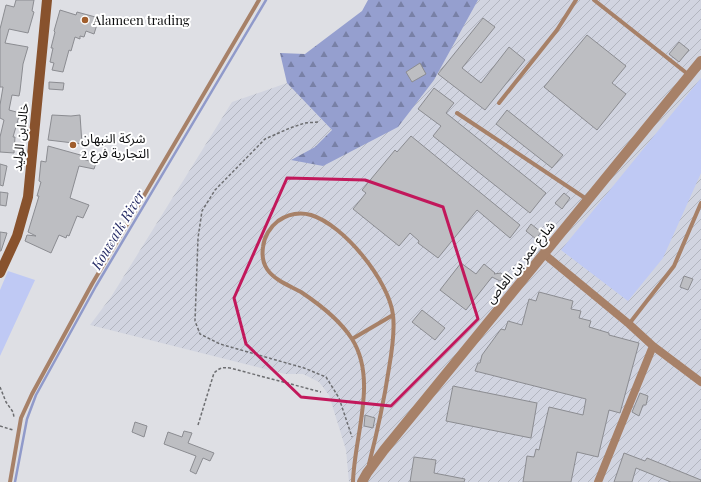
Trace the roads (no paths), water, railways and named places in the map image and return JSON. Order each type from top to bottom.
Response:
[{"type":"main road","name":"خالدابن الوليد","points":[[0,273],[17,236],[28,197],[47,0]]},
{"type":"street","name":"شارع عمر بن العاص","points":[[362,482],[367,473],[701,61]]},
{"type":"street","points":[[544,254],[629,324],[653,346],[701,382]]},
{"type":"street","points":[[598,482],[653,346]]},
{"type":"lane","points":[[10,482],[21,418],[32,394],[92,284],[259,0]]},
{"type":"lane","points":[[499,103],[557,30],[576,0]]},
{"type":"lane","points":[[594,0],[689,76]]},
{"type":"lane","points":[[457,113],[588,201]]},
{"type":"lane","points":[[629,324],[674,266],[701,202]]},
{"type":"lane","points":[[353,482],[365,385],[362,362],[352,339],[337,322],[321,307],[302,293],[276,278],[267,269],[263,255],[264,240],[271,227],[283,218],[297,214],[312,215],[323,221],[345,237],[364,257],[380,280],[386,292],[393,315],[393,337],[390,366],[379,423],[367,473]]},
{"type":"lane","points":[[352,339],[393,315]]},
{"type":"waterway","name":"Kouwaik River","points":[[15,482],[27,419],[36,395],[96,286],[266,0]]},
{"type":"place","name":"Alameen trading","points":[[85,20]]},
{"type":"place","name":"شركة النبهان التجارية فرع 2","points":[[73,145]]}]
